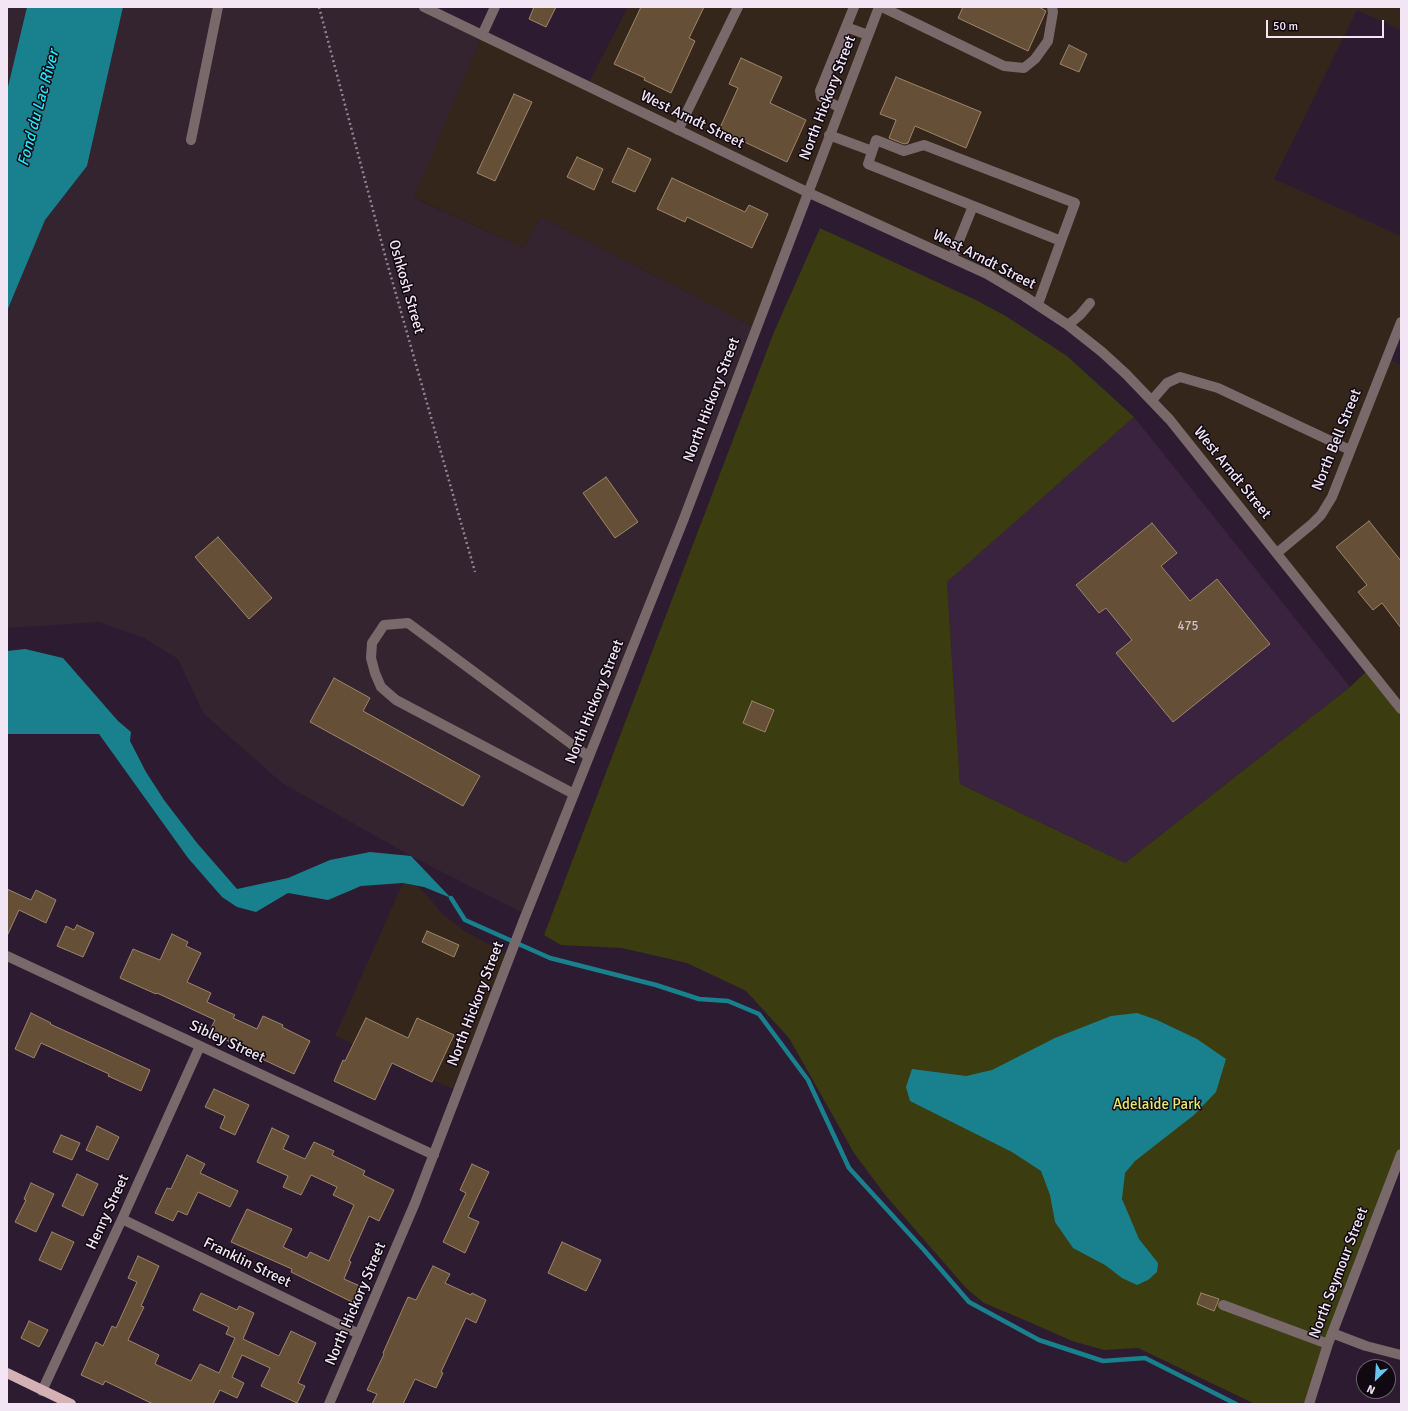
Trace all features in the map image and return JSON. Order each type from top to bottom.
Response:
[{"type":"main road","points":[[7,1373],[71,1404]]},
{"type":"street","points":[[192,140],[218,7]]},
{"type":"street","name":"West Arndt Street","points":[[424,7],[807,192],[952,258],[996,280],[1038,304],[1068,325],[1102,352],[1134,381],[1152,400],[1184,437],[1401,709]]},
{"type":"street","points":[[482,35],[495,7]]},
{"type":"street","points":[[678,130],[738,7]]},
{"type":"street","points":[[840,108],[821,97],[820,91],[854,7]]},
{"type":"street","points":[[881,7],[1004,66],[1024,68],[1035,59],[1048,41],[1053,12],[1052,7]]},
{"type":"street","name":"North Hickory Street","points":[[328,1404],[415,1203],[511,957],[523,922],[683,521],[807,192],[868,35],[881,7]]},
{"type":"street","points":[[846,27],[868,35]]},
{"type":"street","points":[[830,135],[872,151]]},
{"type":"street","points":[[1038,304],[1075,203],[924,145],[904,151],[876,140],[868,164],[1061,241]]},
{"type":"street","points":[[952,258],[973,206]]},
{"type":"street","points":[[1068,325],[1080,315],[1090,303]]},
{"type":"street","name":"North Bell Street","points":[[1277,553],[1321,515],[1332,497],[1401,322]]},
{"type":"street","points":[[1152,400],[1167,383],[1180,377],[1218,388],[1350,450]]},
{"type":"street","points":[[574,794],[396,700],[381,687],[375,673],[371,658],[372,642],[384,625],[408,623],[589,757]]},
{"type":"street","name":"Sibley Street","points":[[7,956],[434,1155]]},
{"type":"street","name":"Henry Street","points":[[42,1391],[200,1046]]},
{"type":"street","name":"North Seymour Street","points":[[1309,1404],[1332,1333],[1401,1154]]},
{"type":"street","name":"Franklin Street","points":[[122,1219],[359,1334]]},
{"type":"street","points":[[1223,1305],[1328,1344]]},
{"type":"street","points":[[1332,1333],[1366,1346],[1401,1355]]},
{"type":"path","name":"Oshkosh Street","points":[[320,7],[386,259],[475,572]]},
{"type":"shaded area","points":[[7,7],[27,7],[7,91]]},
{"type":"shaded area","points":[[123,7],[424,7],[482,35],[414,198],[524,248],[541,217],[756,328],[527,915],[411,856],[282,783],[204,714],[178,659],[144,638],[99,622],[7,628],[7,311],[45,220],[87,166]]},
{"type":"shaded area","points":[[628,7],[1401,7],[1401,30],[1357,10],[1274,179],[1401,236],[1401,322],[1387,358],[1401,365],[1401,709],[1134,381],[1024,296],[807,192],[756,328],[541,217],[524,248],[413,197],[482,35],[587,86]]},
{"type":"shaded area","points":[[1134,417],[1350,687],[1125,863],[960,784],[947,582]]},
{"type":"shaded area","points":[[403,883],[417,886],[429,897],[440,912],[465,931],[511,957],[458,1091],[335,1036]]},
{"type":"green space","name":"Adelaide Park","points":[[820,228],[976,300],[1004,315],[1067,356],[1134,417],[947,582],[960,784],[1125,863],[1350,687],[1369,669],[1401,709],[1401,1154],[1309,1404],[1255,1404],[1138,1348],[1104,1350],[1072,1341],[984,1303],[966,1288],[886,1196],[854,1153],[789,1038],[746,991],[687,963],[622,948],[561,945],[544,935],[774,332]]},
{"type":"water","name":"Fond du Lac River","points":[[27,7],[123,7],[87,166],[45,220],[7,311],[7,91]]},
{"type":"water","points":[[25,649],[63,658],[118,721],[131,732],[130,741],[146,772],[164,800],[197,843],[237,889],[288,878],[330,860],[370,852],[411,856],[451,898],[424,887],[403,883],[361,886],[328,900],[288,893],[256,912],[237,907],[222,897],[188,858],[99,734],[7,734],[7,651]]},
{"type":"water","points":[[1137,1013],[1157,1020],[1197,1039],[1226,1059],[1216,1092],[1194,1115],[1135,1161],[1125,1173],[1122,1199],[1139,1239],[1158,1263],[1157,1272],[1148,1280],[1137,1285],[1122,1278],[1105,1265],[1073,1248],[1055,1222],[1050,1195],[1041,1171],[1012,1152],[910,1101],[906,1087],[912,1069],[966,1076],[992,1070],[1055,1038],[1111,1016]]},
{"type":"building","points":[[534,7],[556,7],[546,27],[529,19]]},
{"type":"building","points":[[641,7],[704,7],[689,38],[695,41],[671,93],[644,80],[645,78],[614,64]]},
{"type":"building","points":[[963,7],[1039,7],[1046,11],[1028,51],[958,18]]},
{"type":"building","points":[[1069,45],[1087,54],[1079,72],[1060,64]]},
{"type":"building","points":[[741,58],[782,77],[770,103],[806,120],[787,162],[719,130],[738,88],[729,84]]},
{"type":"building","points":[[896,77],[981,112],[966,148],[915,126],[908,143],[904,144],[889,138],[896,120],[880,114]]},
{"type":"building","points":[[514,94],[532,102],[495,181],[477,173]]},
{"type":"building","points":[[628,148],[651,159],[635,192],[612,182]]},
{"type":"building","points":[[577,157],[603,169],[594,190],[567,177]]},
{"type":"building","points":[[672,178],[745,212],[749,205],[768,214],[752,248],[687,217],[685,222],[657,209]]},
{"type":"building","points":[[606,477],[638,522],[615,538],[583,493]]},
{"type":"building","points":[[1369,521],[1401,561],[1401,628],[1382,603],[1373,610],[1358,592],[1367,585],[1336,547]]},
{"type":"building","points":[[1152,523],[1177,553],[1161,566],[1190,601],[1217,579],[1270,644],[1173,722],[1116,653],[1132,640],[1106,608],[1099,613],[1076,585]]},
{"type":"building","points":[[218,537],[272,598],[249,619],[195,557]]},
{"type":"building","points":[[334,678],[370,698],[363,711],[480,776],[463,806],[310,722]]},
{"type":"building","points":[[752,701],[774,710],[765,732],[743,723]]},
{"type":"building","points":[[7,889],[31,900],[36,890],[56,900],[46,923],[19,910],[7,936]]},
{"type":"building","points":[[77,925],[94,933],[83,957],[57,946],[66,926],[74,930]]},
{"type":"building","points":[[427,931],[459,945],[454,957],[422,942]]},
{"type":"building","points":[[172,934],[188,942],[186,946],[201,953],[187,982],[211,993],[207,1002],[235,1015],[233,1018],[257,1029],[263,1016],[283,1025],[282,1027],[310,1041],[294,1074],[209,1032],[215,1020],[157,993],[156,994],[120,978],[133,949],[160,960]]},
{"type":"building","points":[[31,1013],[51,1023],[50,1024],[150,1070],[141,1091],[108,1076],[109,1074],[41,1043],[34,1058],[15,1049]]},
{"type":"building","points":[[366,1018],[408,1038],[417,1018],[454,1035],[432,1082],[392,1063],[375,1100],[334,1081],[343,1060],[345,1061]]},
{"type":"building","points":[[214,1089],[249,1105],[235,1135],[220,1128],[225,1116],[205,1107]]},
{"type":"building","points":[[97,1126],[119,1137],[108,1160],[86,1150]]},
{"type":"building","points":[[272,1128],[289,1136],[283,1149],[305,1159],[314,1142],[334,1151],[332,1155],[365,1171],[363,1175],[394,1190],[379,1221],[369,1216],[349,1261],[351,1262],[344,1279],[360,1286],[352,1302],[291,1272],[292,1269],[231,1242],[247,1209],[292,1229],[283,1247],[307,1258],[310,1252],[329,1261],[354,1205],[333,1195],[337,1187],[311,1175],[301,1195],[283,1187],[288,1176],[257,1162]]},
{"type":"building","points":[[61,1135],[80,1143],[72,1160],[53,1152]]},
{"type":"building","points":[[187,1155],[205,1164],[200,1173],[238,1191],[230,1207],[198,1192],[187,1215],[178,1211],[173,1221],[155,1213],[167,1188],[171,1189]]},
{"type":"building","points":[[472,1164],[489,1172],[468,1217],[479,1222],[465,1253],[443,1242],[466,1193],[460,1190]]},
{"type":"building","points":[[77,1174],[98,1184],[83,1216],[62,1206]]},
{"type":"building","points":[[31,1183],[54,1194],[36,1232],[15,1222],[26,1200],[24,1199]]},
{"type":"building","points":[[52,1232],[74,1242],[61,1270],[39,1260]]},
{"type":"building","points":[[562,1242],[601,1260],[586,1291],[548,1273]]},
{"type":"building","points":[[138,1256],[159,1266],[141,1306],[144,1307],[128,1340],[159,1355],[155,1364],[191,1381],[200,1364],[219,1373],[235,1338],[226,1334],[229,1327],[193,1310],[201,1293],[237,1310],[239,1306],[254,1313],[243,1339],[279,1356],[291,1331],[316,1343],[298,1383],[305,1386],[297,1403],[261,1386],[270,1368],[242,1355],[232,1377],[244,1383],[237,1398],[220,1390],[213,1404],[153,1404],[105,1381],[103,1385],[81,1375],[96,1342],[103,1346],[112,1326],[116,1328],[137,1282],[128,1278]]},
{"type":"building","points":[[433,1266],[450,1274],[445,1283],[486,1300],[476,1323],[466,1318],[441,1372],[443,1373],[436,1388],[415,1379],[403,1404],[372,1404],[377,1394],[367,1390],[384,1354],[383,1353],[408,1297],[416,1300]]},
{"type":"building","points":[[1201,1293],[1219,1299],[1214,1311],[1197,1304]]},
{"type":"building","points":[[29,1321],[48,1330],[39,1347],[21,1338]]},
{"type":"waterway","points":[[451,898],[465,920],[550,958],[656,985],[699,999],[728,1001],[759,1014],[808,1080],[849,1168],[969,1302],[1039,1340],[1103,1361],[1145,1358],[1236,1404]]}]
